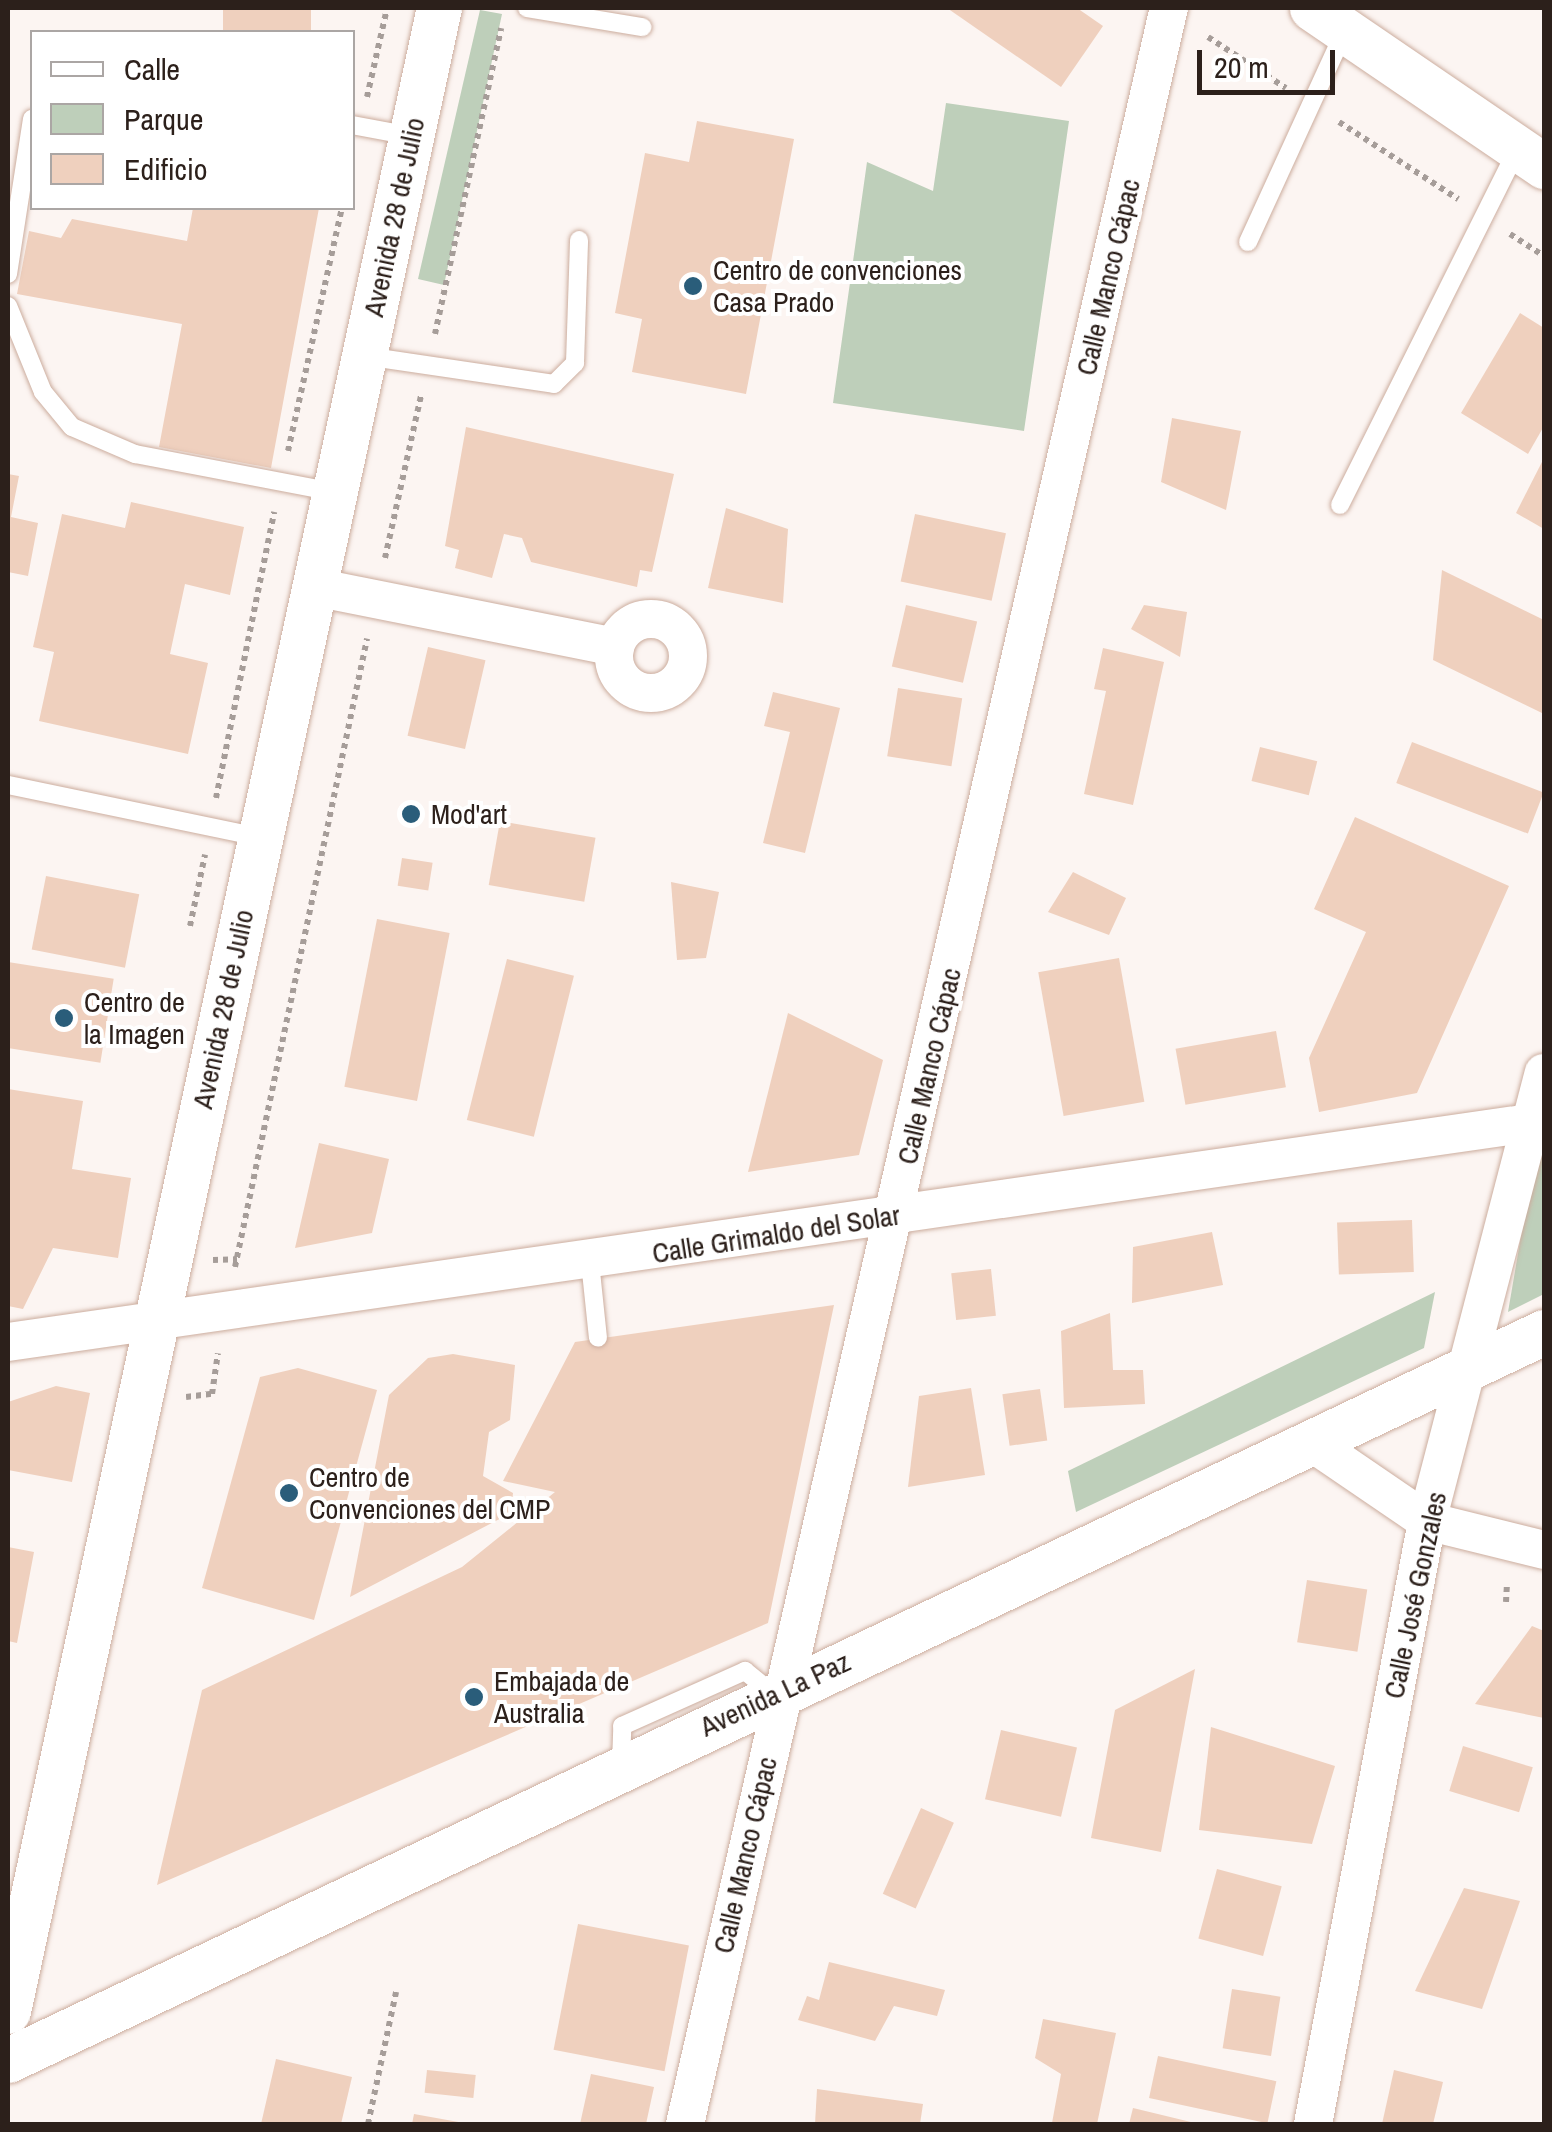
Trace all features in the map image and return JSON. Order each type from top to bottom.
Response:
[{"type":"street","name":"Avenida 28 de Julio","points":[[8,2010],[440,8]]},
{"type":"street","name":"Calle Manco Cápac","points":[[685,2124],[778,1692],[895,1216],[1169,8]]},
{"type":"street","points":[[1328,19],[1532,157]]},
{"type":"street","points":[[315,587],[615,647]]},
{"type":"street","name":"Calle José Gonzales","points":[[1313,2124],[1428,1521],[1544,1073]]},
{"type":"street","name":"Calle Grimaldo del Solar","points":[[8,1342],[590,1262],[1534,1123]]},
{"type":"street","name":"Avenida La Paz","points":[[8,2060],[1544,1332]]},
{"type":"street","points":[[1311,1442],[1428,1521],[1544,1550]]},
{"type":"lane","points":[[527,8],[642,27]]},
{"type":"lane","points":[[1248,242],[1310,103],[1328,19]]},
{"type":"lane","points":[[356,125],[411,136]]},
{"type":"lane","points":[[8,274],[30,132]]},
{"type":"lane","points":[[1340,505],[1482,215],[1532,157]]},
{"type":"lane","points":[[364,356],[554,384],[574,363],[579,240]]},
{"type":"lane","points":[[8,306],[43,392],[72,427],[135,454],[335,492]]},
{"type":"lane","points":[[8,785],[260,837]]},
{"type":"lane","points":[[590,1262],[598,1338]]},
{"type":"path","points":[[356,125],[388,8]]},
{"type":"path","points":[[1208,36],[1544,256]]},
{"type":"path","points":[[187,941],[280,483],[342,210]]},
{"type":"path","points":[[368,2124],[396,1992]]},
{"type":"green space","points":[[480,10],[502,14],[444,285],[418,279]]},
{"type":"green space","points":[[946,103],[1069,121],[1024,431],[833,403],[867,162],[933,191]]},
{"type":"green space","points":[[1544,1153],[1544,1294],[1508,1312],[1535,1154]]},
{"type":"green space","points":[[1435,1292],[1424,1348],[1076,1512],[1068,1471]]},
{"type":"building","points":[[223,8],[311,8],[311,30],[223,30]]},
{"type":"building","points":[[947,8],[1077,8],[1103,26],[1061,87]]},
{"type":"building","points":[[697,121],[794,139],[746,394],[632,372],[642,319],[615,313],[645,153],[689,162]]},
{"type":"building","points":[[193,210],[319,210],[271,468],[159,447],[182,324],[17,294],[29,231],[61,238],[72,219],[187,241]]},
{"type":"building","points":[[1520,313],[1544,328],[1544,426],[1528,454],[1461,413]]},
{"type":"building","points":[[1172,418],[1241,431],[1226,510],[1161,482]]},
{"type":"building","points":[[466,427],[674,474],[652,572],[640,570],[637,587],[531,562],[522,538],[504,534],[492,578],[455,568],[459,550],[445,546]]},
{"type":"building","points":[[1544,458],[1544,529],[1516,513]]},
{"type":"building","points":[[8,474],[19,476],[11,517],[38,523],[28,576],[8,572]]},
{"type":"building","points":[[131,502],[244,527],[230,595],[185,584],[170,654],[208,663],[188,754],[39,721],[54,652],[33,647],[62,514],[125,528]]},
{"type":"building","points":[[726,508],[788,529],[783,603],[708,588]]},
{"type":"building","points":[[915,514],[1006,533],[992,601],[901,581]]},
{"type":"building","points":[[1442,570],[1544,620],[1544,714],[1433,660]]},
{"type":"building","points":[[906,605],[977,621],[963,683],[892,666]]},
{"type":"building","points":[[1144,605],[1187,612],[1180,657],[1131,629]]},
{"type":"building","points":[[428,647],[485,660],[465,749],[408,736]]},
{"type":"building","points":[[1103,648],[1164,662],[1133,805],[1084,794],[1106,691],[1094,689]]},
{"type":"building","points":[[898,688],[962,698],[951,766],[887,756]]},
{"type":"building","points":[[773,692],[840,708],[805,853],[763,843],[790,732],[764,726]]},
{"type":"building","points":[[1412,742],[1544,793],[1528,834],[1396,783]]},
{"type":"building","points":[[1260,747],[1317,761],[1309,795],[1252,781]]},
{"type":"building","points":[[1355,817],[1509,886],[1417,1093],[1319,1112],[1309,1058],[1366,932],[1314,909]]},
{"type":"building","points":[[500,821],[596,838],[584,902],[489,885]]},
{"type":"building","points":[[402,858],[433,863],[428,891],[398,886]]},
{"type":"building","points":[[1073,872],[1126,898],[1109,935],[1048,912]]},
{"type":"building","points":[[46,876],[139,894],[125,968],[32,950]]},
{"type":"building","points":[[671,882],[719,892],[706,958],[677,960]]},
{"type":"building","points":[[377,919],[450,933],[417,1101],[344,1087]]},
{"type":"building","points":[[1119,958],[1144,1102],[1064,1116],[1038,972]]},
{"type":"building","points":[[507,959],[574,976],[534,1137],[467,1120]]},
{"type":"building","points":[[8,962],[114,979],[100,1063],[8,1048]]},
{"type":"building","points":[[788,1013],[883,1060],[859,1155],[748,1172]]},
{"type":"building","points":[[1276,1031],[1286,1087],[1185,1105],[1176,1049]]},
{"type":"building","points":[[8,1089],[83,1101],[72,1169],[131,1178],[118,1258],[53,1248],[23,1309],[8,1306]]},
{"type":"building","points":[[319,1143],[389,1159],[372,1233],[295,1248]]},
{"type":"building","points":[[1412,1220],[1414,1272],[1339,1275],[1337,1223]]},
{"type":"building","points":[[1212,1232],[1223,1285],[1132,1303],[1133,1247]]},
{"type":"building","points":[[991,1269],[996,1316],[956,1320],[951,1273]]},
{"type":"building","points":[[834,1305],[768,1623],[157,1885],[202,1690],[462,1567],[555,1492],[503,1481],[575,1342]]},
{"type":"building","points":[[1110,1313],[1113,1370],[1143,1370],[1145,1404],[1064,1408],[1061,1331]]},
{"type":"building","points":[[453,1354],[515,1365],[510,1420],[489,1432],[483,1476],[513,1493],[511,1513],[350,1597],[389,1395],[428,1358]]},
{"type":"building","points":[[298,1368],[377,1390],[314,1620],[202,1588],[260,1377]]},
{"type":"building","points":[[56,1386],[90,1393],[72,1482],[8,1470],[8,1402]]},
{"type":"building","points":[[971,1388],[985,1475],[908,1487],[919,1396]]},
{"type":"building","points":[[1040,1389],[1047,1440],[1010,1446],[1002,1394]]},
{"type":"building","points":[[8,1547],[34,1552],[17,1643],[8,1641]]},
{"type":"building","points":[[1307,1580],[1367,1590],[1357,1652],[1297,1642]]},
{"type":"building","points":[[1532,1626],[1544,1631],[1544,1718],[1475,1704]]},
{"type":"building","points":[[1195,1669],[1161,1852],[1091,1838],[1115,1710]]},
{"type":"building","points":[[1211,1727],[1335,1766],[1312,1844],[1199,1830]]},
{"type":"building","points":[[1001,1730],[1077,1748],[1061,1817],[985,1799]]},
{"type":"building","points":[[1463,1746],[1533,1767],[1519,1812],[1449,1791]]},
{"type":"building","points":[[921,1808],[954,1823],[916,1909],[883,1894]]},
{"type":"building","points":[[1217,1869],[1282,1886],[1263,1956],[1198,1939]]},
{"type":"building","points":[[1464,1888],[1520,1901],[1482,2009],[1415,1991]]},
{"type":"building","points":[[578,1924],[689,1946],[665,2071],[554,2050]]},
{"type":"building","points":[[829,1962],[945,1990],[937,2016],[894,2006],[875,2041],[798,2020],[807,1996],[819,2000]]},
{"type":"building","points":[[1232,1989],[1280,1997],[1271,2056],[1223,2048]]},
{"type":"building","points":[[1043,2019],[1116,2033],[1097,2124],[1052,2123],[1061,2074],[1035,2058]]},
{"type":"building","points":[[1158,2056],[1276,2081],[1267,2123],[1149,2098]]},
{"type":"building","points":[[276,2059],[352,2077],[341,2124],[261,2124]]},
{"type":"building","points":[[427,2070],[476,2075],[473,2098],[425,2093]]},
{"type":"building","points":[[1394,2070],[1443,2082],[1433,2124],[1382,2124]]},
{"type":"building","points":[[591,2074],[654,2087],[646,2124],[580,2124]]},
{"type":"building","points":[[817,2089],[923,2104],[920,2124],[815,2124]]},
{"type":"building","points":[[1133,2108],[1195,2123],[1195,2124],[1129,2124]]},
{"type":"building","points":[[414,2114],[464,2123],[464,2124],[412,2124]]},
{"type":"place","name":"Centro de convenciones Casa Prado","points":[[693,286]]},
{"type":"place","name":"Mod'art","points":[[411,814]]},
{"type":"place","name":"Centro de la Imagen","points":[[64,1018]]},
{"type":"place","name":"Centro de Convenciones del CMP","points":[[289,1493]]},
{"type":"place","name":"Embajada de Australia","points":[[474,1697]]}]
